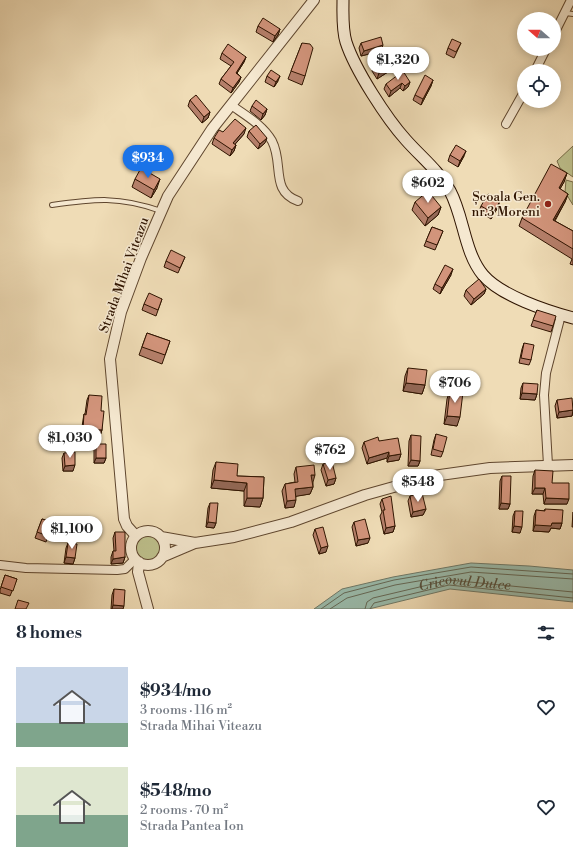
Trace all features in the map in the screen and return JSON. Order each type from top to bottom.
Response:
[{"type":"main road","points":[[342,0],[345,36],[352,57],[390,120],[405,140],[442,179],[450,191],[476,264],[484,275],[500,288],[560,315],[573,318]]},
{"type":"street","name":"Strada Mihai Viteazu","points":[[136,536],[127,526],[124,514],[110,359],[121,312],[161,211],[208,135],[314,0]]},
{"type":"street","points":[[561,24],[569,13],[571,0]]},
{"type":"street","points":[[506,124],[517,104]]},
{"type":"street","points":[[231,105],[263,129],[272,141],[278,155],[282,191],[289,198],[298,202]]},
{"type":"street","points":[[548,465],[544,395],[546,373],[560,315]]},
{"type":"street","points":[[162,557],[195,543],[256,532],[291,522],[365,495],[433,476],[490,468],[573,465]]},
{"type":"street","points":[[137,561],[150,565],[159,561],[162,557],[165,547],[161,537],[157,533],[146,531],[136,536],[131,545],[131,550],[137,561],[138,572],[148,609]]},
{"type":"street","points":[[161,537],[195,543]]},
{"type":"street","points":[[0,565],[26,568],[117,570],[126,569],[137,561]]},
{"type":"lane","name":"Strada Mihai Viteazu","points":[[52,205],[89,200],[111,200],[138,203],[161,211]]},
{"type":"green space","points":[[573,146],[573,177],[560,168],[557,161]]},
{"type":"green space","points":[[566,180],[573,182],[573,205],[565,192]]},
{"type":"green space","points":[[148,534],[158,538],[162,548],[158,558],[148,562],[138,558],[134,548],[138,538]]},
{"type":"water","name":"Cricovul Dulce","points":[[471,563],[573,570],[573,602],[450,589],[369,609],[314,609],[342,589],[393,577]]},
{"type":"building","points":[[263,18],[280,29],[275,36],[258,26]]},
{"type":"building","points":[[381,37],[383,45],[364,51],[361,43]]},
{"type":"building","points":[[452,39],[461,43],[456,52],[448,48]]},
{"type":"building","points":[[302,43],[310,44],[313,48],[305,76],[291,71]]},
{"type":"building","points":[[228,44],[246,57],[236,73],[241,77],[233,88],[221,79],[234,62],[222,53]]},
{"type":"building","points":[[389,57],[393,65],[379,73],[374,65]]},
{"type":"building","points":[[271,70],[280,76],[276,82],[267,76]]},
{"type":"building","points":[[403,71],[410,82],[405,86],[402,83],[391,91],[386,84]]},
{"type":"building","points":[[425,75],[433,80],[423,99],[415,95]]},
{"type":"building","points":[[196,95],[210,112],[204,117],[190,100]]},
{"type":"building","points":[[256,100],[267,109],[263,114],[252,106]]},
{"type":"building","points":[[235,119],[246,128],[233,143],[236,145],[232,150],[214,138],[219,130],[223,132]]},
{"type":"building","points":[[256,125],[267,138],[260,144],[249,131]]},
{"type":"building","points":[[456,145],[466,151],[460,161],[450,155]]},
{"type":"building","name":"Școala Gen. nr.3 Moreni","points":[[551,164],[567,173],[559,188],[568,194],[553,220],[573,231],[573,249],[522,218]]},
{"type":"building","points":[[141,168],[160,179],[154,190],[135,179]]},
{"type":"building","points":[[428,191],[441,207],[428,218],[415,202]]},
{"type":"building","points":[[488,194],[500,201],[493,213],[481,206]]},
{"type":"building","points":[[432,227],[443,231],[437,245],[426,241]]},
{"type":"building","points":[[171,250],[185,257],[180,268],[166,261]]},
{"type":"building","points":[[445,265],[453,269],[442,288],[435,284]]},
{"type":"building","points":[[479,279],[486,289],[474,299],[466,290]]},
{"type":"building","points":[[149,293],[162,299],[158,310],[144,304]]},
{"type":"building","points":[[537,310],[556,316],[553,326],[533,320]]},
{"type":"building","points":[[147,333],[170,341],[165,355],[142,347]]},
{"type":"building","points":[[524,343],[534,345],[531,360],[521,358]]},
{"type":"building","points":[[408,368],[427,370],[425,385],[406,383]]},
{"type":"building","points":[[523,383],[538,384],[537,394],[522,393]]},
{"type":"building","points":[[450,390],[463,392],[460,417],[447,416]]},
{"type":"building","points":[[89,395],[102,396],[101,411],[104,411],[102,430],[83,429],[84,414],[86,415]]},
{"type":"building","points":[[572,398],[573,410],[559,412],[557,400]]},
{"type":"building","points":[[436,434],[447,437],[443,452],[433,449]]},
{"type":"building","points":[[411,435],[421,436],[420,461],[411,460]]},
{"type":"building","points":[[378,437],[379,441],[398,438],[401,454],[389,456],[389,452],[369,458],[364,442]]},
{"type":"building","points":[[96,444],[106,444],[106,458],[96,458]]},
{"type":"building","points":[[75,452],[75,465],[65,466],[64,453]]},
{"type":"building","points":[[216,462],[238,464],[237,476],[264,477],[263,498],[247,498],[247,483],[214,480]]},
{"type":"building","points":[[332,462],[336,478],[328,480],[323,464]]},
{"type":"building","points":[[314,465],[315,475],[311,475],[313,487],[295,489],[296,500],[287,501],[285,484],[298,482],[296,467]]},
{"type":"building","points":[[535,470],[553,471],[552,483],[569,483],[569,499],[546,498],[545,488],[535,488]]},
{"type":"building","points":[[502,476],[511,476],[510,504],[501,503]]},
{"type":"building","points":[[422,493],[426,509],[413,512],[410,496]]},
{"type":"building","points":[[391,496],[395,526],[386,528],[383,510],[385,510],[382,499]]},
{"type":"building","points":[[210,503],[218,503],[216,523],[208,522]]},
{"type":"building","points":[[545,509],[563,510],[562,523],[552,523],[551,526],[535,525],[536,510],[545,511]]},
{"type":"building","points":[[515,511],[523,511],[522,527],[514,526]]},
{"type":"building","points":[[42,519],[53,522],[48,536],[37,532]]},
{"type":"building","points":[[365,519],[370,538],[358,540],[354,522]]},
{"type":"building","points":[[323,527],[328,546],[321,548],[315,529]]},
{"type":"building","points":[[115,532],[125,532],[125,557],[113,559],[113,551],[116,551]]},
{"type":"building","points":[[68,543],[77,544],[75,558],[66,557]]},
{"type":"building","points":[[5,575],[17,579],[13,591],[1,587]]},
{"type":"building","points":[[114,589],[125,590],[124,606],[113,605]]},
{"type":"building","points":[[18,600],[29,603],[26,609],[15,609]]},
{"type":"place","name":"Școala Gen. nr.3 Moreni","points":[[548,204]]}]
